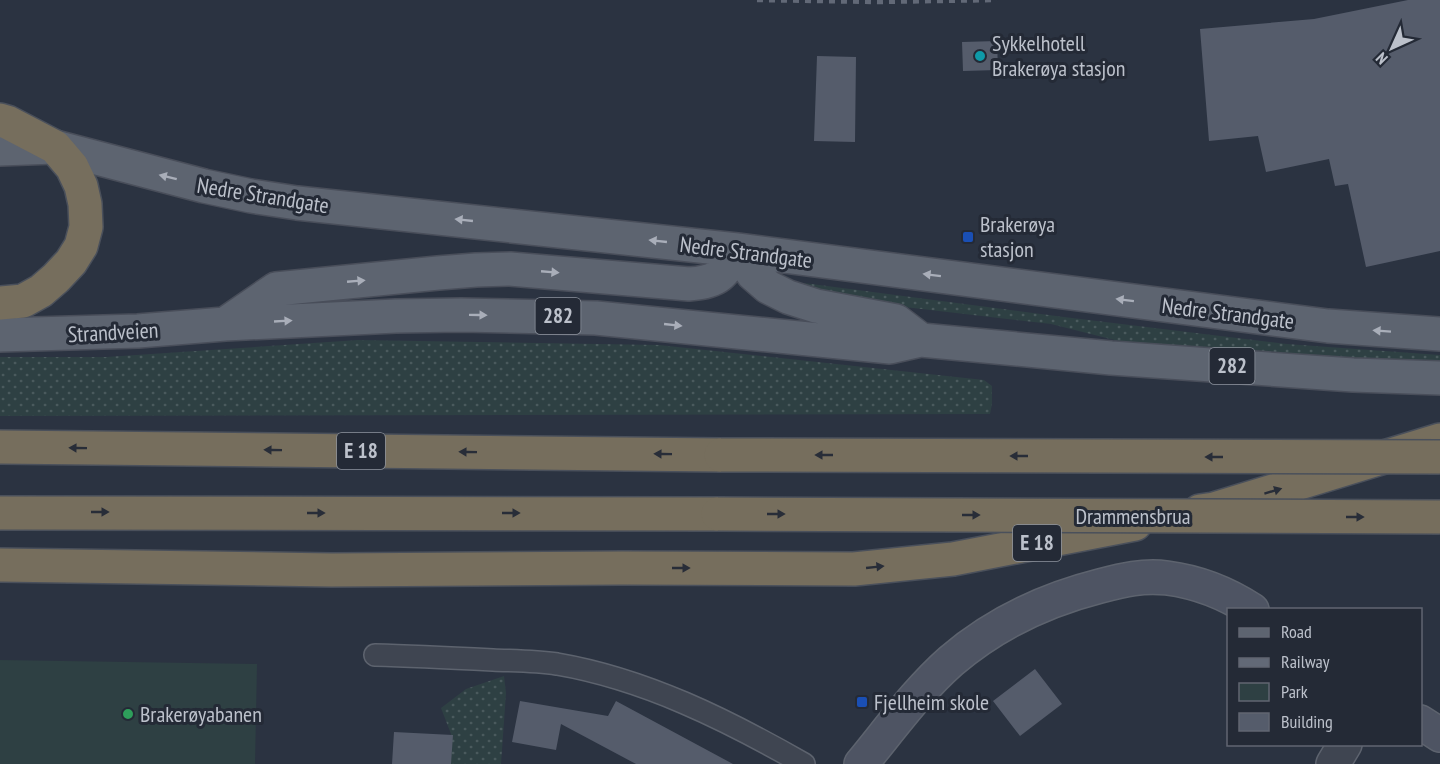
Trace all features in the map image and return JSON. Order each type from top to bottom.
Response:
[{"type":"highway","points":[[0,120],[55,147],[72,167],[81,186],[86,227],[81,246],[71,262],[41,291],[23,301],[0,303]]},
{"type":"highway","name":"E 18","points":[[0,565],[332,570],[854,569],[952,559],[1214,509],[1440,440]]},
{"type":"highway","name":"E 18","points":[[0,447],[721,455],[1440,457]]},
{"type":"highway","name":"Drammensbrua","points":[[0,513],[1440,517]]},
{"type":"main road","points":[[0,148],[55,147]]},
{"type":"main road","name":"Nedre Strandgate","points":[[55,147],[204,186],[297,203],[737,250],[1316,325],[1440,334]]},
{"type":"main road","points":[[737,250],[753,274],[768,287],[788,297],[816,306],[896,321],[921,340]]},
{"type":"main road","name":"282","points":[[225,324],[276,289],[438,273],[510,270],[689,284],[703,283],[717,278],[726,270],[737,250]]},
{"type":"main road","name":"282","points":[[225,324],[396,316],[534,315],[596,318],[890,347],[921,340],[1122,359],[1353,375],[1440,378]]},
{"type":"main road","name":"Strandveien","points":[[0,335],[138,331],[225,324]]},
{"type":"main road","points":[[861,764],[931,680],[952,661],[1006,622],[1041,604],[1131,578],[1166,578],[1197,583],[1250,608]]},
{"type":"main road","points":[[1422,723],[1440,735]]},
{"type":"street","points":[[1333,764],[1344,746]]},
{"type":"lane","points":[[375,655],[528,661],[556,664],[617,678],[653,689],[718,719],[804,764]]},
{"type":"green space","points":[[804,283],[1287,344],[1440,355],[1440,365],[1146,348],[1051,324],[836,299]]},
{"type":"green space","points":[[358,340],[659,345],[984,380],[992,386],[992,404],[990,414],[0,416],[0,357],[106,357]]},
{"type":"green space","name":"Brakerøyabanen","points":[[0,660],[257,664],[255,764],[0,764]]},
{"type":"green space","points":[[504,676],[506,693],[501,764],[450,764],[451,734],[441,708],[466,689]]},
{"type":"building","points":[[1408,0],[1440,0],[1440,251],[1366,267],[1348,184],[1335,186],[1329,159],[1266,172],[1258,136],[1209,141],[1200,29],[1314,19]]},
{"type":"building","name":"Sykkelhotell Brakerøya stasjon","points":[[997,41],[998,70],[963,71],[962,42]]},
{"type":"building","points":[[817,56],[856,57],[855,142],[814,141]]},
{"type":"building","points":[[1035,669],[1062,704],[1020,736],[993,701]]},
{"type":"building","points":[[520,701],[608,716],[616,701],[733,764],[636,764],[561,724],[556,750],[512,742]]},
{"type":"building","points":[[394,732],[453,735],[451,764],[392,764]]},
{"type":"railway","points":[[757,0],[878,2],[997,0]]},
{"type":"place","name":"Sykkelhotell Brakerøya stasjon","points":[[980,56]]},
{"type":"place","name":"Brakerøya stasjon","points":[[968,237]]},
{"type":"place","name":"Fjellheim skole","points":[[862,702]]},
{"type":"place","name":"Brakerøyabanen","points":[[128,714]]}]
